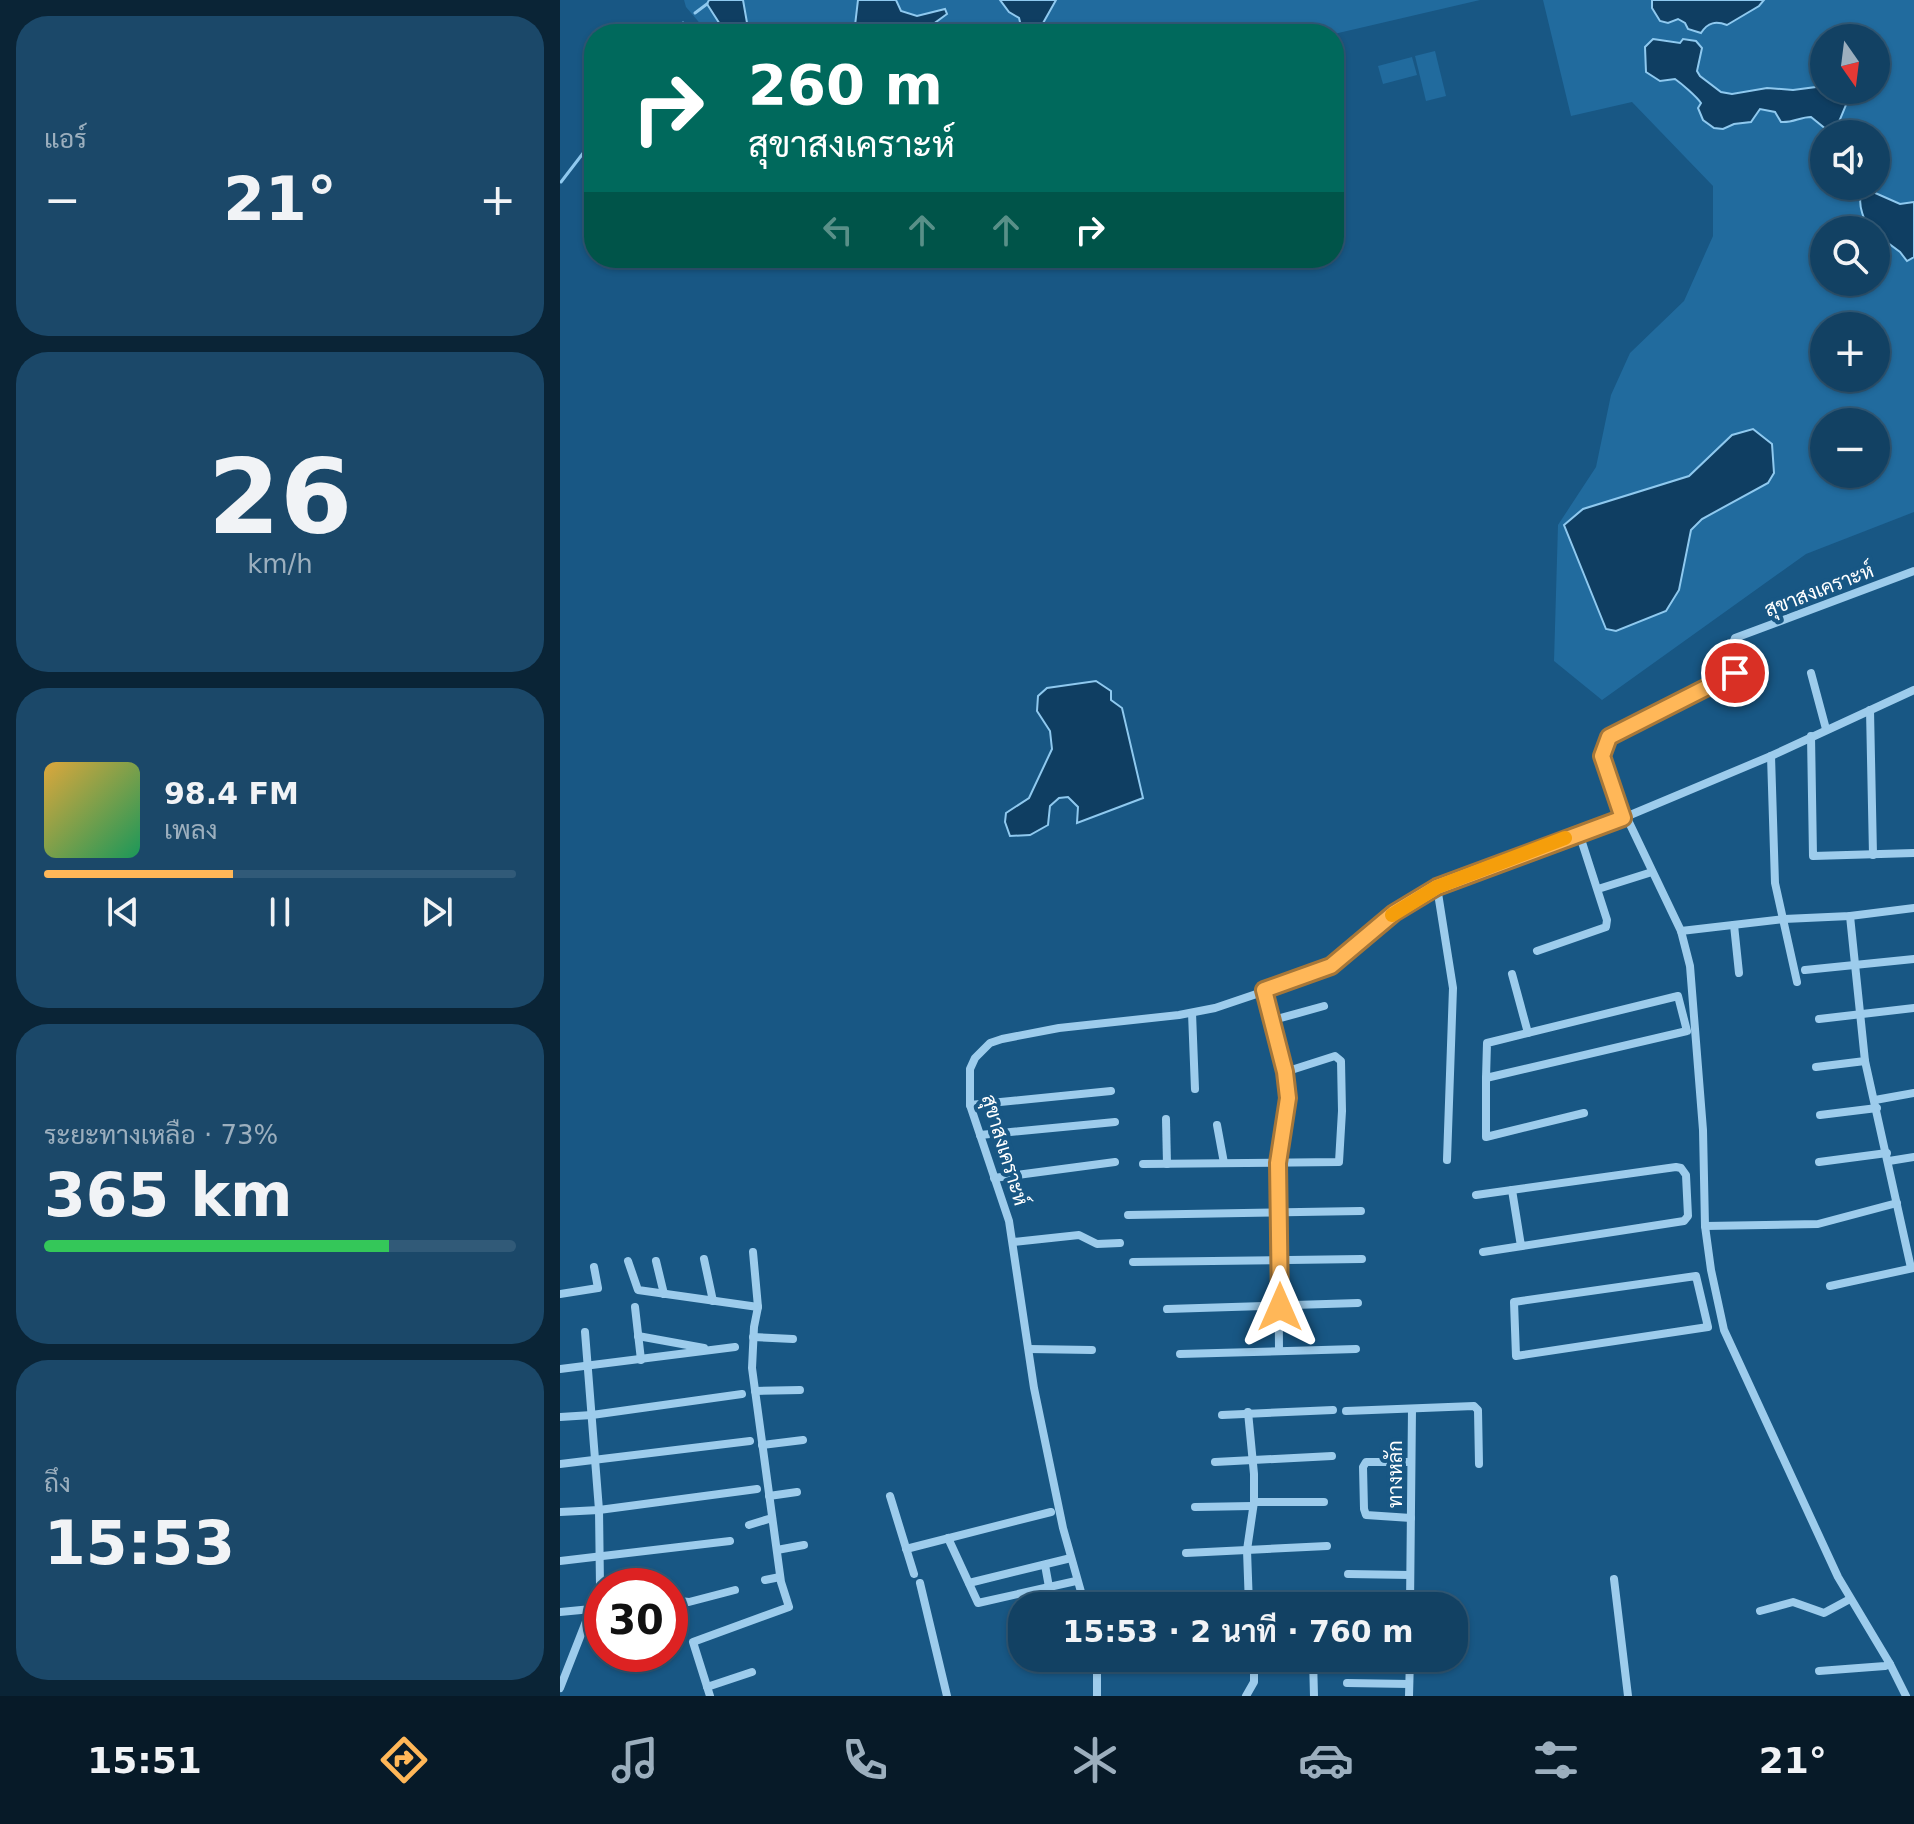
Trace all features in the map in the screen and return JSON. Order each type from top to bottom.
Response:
[{"type":"street","name":"สุขาสงเคราะห์","points":[[1625,817],[1602,756],[1609,737],[1735,673],[1731,649],[1735,638],[1914,571]]},
{"type":"street","points":[[1811,673],[1826,729]]},
{"type":"street","name":"สุขาสงเคราะห์","points":[[1080,1592],[1034,1388],[1009,1221],[970,1105],[970,1069],[975,1058],[990,1043],[1059,1028],[1215,1008],[1331,966],[1383,922],[1437,887],[1625,817],[1771,756],[1914,690]]},
{"type":"street","points":[[1870,710],[1873,855]]},
{"type":"street","points":[[1811,736],[1813,856],[1914,853]]},
{"type":"street","points":[[1771,756],[1775,883],[1797,982]]},
{"type":"street","points":[[1625,817],[1681,931],[1690,966],[1703,1130],[1705,1226],[1724,1330],[1838,1577],[1904,1692],[1914,1684]]},
{"type":"street","points":[[1537,951],[1606,927],[1607,920],[1579,833]]},
{"type":"street","points":[[1598,889],[1652,872]]},
{"type":"street","points":[[1437,887],[1453,988],[1447,1160]]},
{"type":"street","points":[[1681,931],[1914,908]]},
{"type":"street","points":[[1830,1286],[1913,1268],[1865,1061],[1850,916]]},
{"type":"street","points":[[1734,925],[1739,973]]},
{"type":"street","points":[[1805,970],[1914,959]]},
{"type":"street","points":[[1512,974],[1528,1033]]},
{"type":"street","points":[[1264,990],[1285,1072],[1288,1098],[1278,1163],[1279,1351]]},
{"type":"street","points":[[1486,1078],[1687,1031],[1678,996],[1487,1043],[1486,1078],[1486,1137],[1584,1113]]},
{"type":"street","points":[[1270,1021],[1324,1006]]},
{"type":"street","points":[[1681,1011],[1695,1008]]},
{"type":"street","points":[[1819,1019],[1914,1008]]},
{"type":"street","points":[[1192,1013],[1195,1089]]},
{"type":"street","points":[[1143,1164],[1339,1162],[1341,1061],[1335,1056],[1285,1072]]},
{"type":"street","points":[[1816,1067],[1865,1061]]},
{"type":"street","points":[[970,1105],[1111,1091]]},
{"type":"street","points":[[1820,1115],[1914,1093]]},
{"type":"street","points":[[1166,1119],[1167,1164]]},
{"type":"street","points":[[980,1135],[1115,1122]]},
{"type":"street","points":[[1217,1125],[1224,1163]]},
{"type":"street","points":[[1819,1162],[1914,1157]]},
{"type":"street","points":[[994,1178],[1115,1162]]},
{"type":"street","points":[[1476,1195],[1676,1167],[1684,1171],[1688,1216],[1684,1221],[1483,1252]]},
{"type":"street","points":[[1686,1189],[1704,1187]]},
{"type":"street","points":[[1512,1190],[1521,1246]]},
{"type":"street","points":[[1705,1226],[1818,1224],[1897,1203]]},
{"type":"street","points":[[1128,1215],[1361,1211]]},
{"type":"street","points":[[1901,1215],[1914,1213]]},
{"type":"street","points":[[1013,1242],[1079,1235],[1097,1244],[1120,1243]]},
{"type":"street","points":[[752,1672],[709,1691],[693,1642],[789,1607],[780,1577],[752,1368],[758,1307],[753,1252]]},
{"type":"street","points":[[704,1259],[713,1301]]},
{"type":"street","points":[[1133,1262],[1362,1259]]},
{"type":"street","points":[[628,1261],[638,1290],[758,1307]]},
{"type":"street","points":[[656,1261],[664,1294]]},
{"type":"street","points":[[560,1294],[598,1288],[594,1267]]},
{"type":"street","points":[[1696,1276],[1702,1301],[1708,1327],[1516,1356],[1514,1302],[1696,1276]]},
{"type":"street","points":[[1702,1301],[1716,1298]]},
{"type":"street","points":[[1167,1309],[1358,1303]]},
{"type":"street","points":[[635,1307],[641,1360]]},
{"type":"street","points":[[585,1332],[601,1568]]},
{"type":"street","points":[[638,1336],[713,1350]]},
{"type":"street","points":[[753,1337],[793,1339]]},
{"type":"street","points":[[560,1369],[735,1347]]},
{"type":"street","points":[[1029,1349],[1092,1350]]},
{"type":"street","points":[[1180,1354],[1356,1349]]},
{"type":"street","points":[[755,1391],[800,1390]]},
{"type":"street","points":[[560,1417],[742,1394]]},
{"type":"street","points":[[1346,1411],[1477,1407],[1479,1464]]},
{"type":"street","name":"ทางหลัก","points":[[1410,1592],[1412,1409]]},
{"type":"street","points":[[1222,1415],[1333,1410]]},
{"type":"street","points":[[1248,1412],[1254,1474],[1247,1550],[1248,1592]]},
{"type":"street","points":[[762,1445],[803,1440]]},
{"type":"street","points":[[560,1464],[750,1441]]},
{"type":"street","points":[[1215,1462],[1332,1456]]},
{"type":"street","points":[[1411,1462],[1366,1462],[1363,1467],[1366,1515],[1411,1518]]},
{"type":"street","points":[[560,1512],[599,1510],[757,1489]]},
{"type":"street","points":[[769,1496],[797,1492]]},
{"type":"street","points":[[890,1496],[914,1574]]},
{"type":"street","points":[[1195,1507],[1324,1502]]},
{"type":"street","points":[[906,1549],[1051,1512]]},
{"type":"street","points":[[749,1525],[772,1518]]},
{"type":"street","points":[[948,1538],[978,1603],[1076,1581]]},
{"type":"street","points":[[560,1561],[730,1541]]},
{"type":"street","points":[[777,1550],[804,1545]]},
{"type":"street","points":[[1186,1553],[1327,1546]]},
{"type":"street","points":[[969,1583],[1071,1558]]},
{"type":"street","points":[[1045,1565],[1049,1587]]},
{"type":"street","points":[[1348,1574],[1410,1575]]},
{"type":"street","points":[[765,1580],[780,1577]]},
{"type":"street","points":[[1614,1579],[1628,1696]]},
{"type":"street","points":[[920,1583],[947,1696]]},
{"type":"street","points":[[688,1602],[735,1590]]},
{"type":"street","points":[[1760,1611],[1793,1602],[1824,1613],[1850,1599]]},
{"type":"street","points":[[560,1612],[584,1610]]},
{"type":"street","points":[[560,1688],[584,1625]]},
{"type":"street","points":[[1819,1671],[1890,1664]]},
{"type":"street","points":[[1097,1672],[1097,1696]]},
{"type":"street","points":[[1246,1696],[1254,1682],[1254,1672]]},
{"type":"street","points":[[1313,1672],[1314,1696]]},
{"type":"street","points":[[1409,1672],[1409,1696]]},
{"type":"street","points":[[1347,1683],[1409,1684]]},
{"type":"shaded area","points":[[684,0],[1480,0],[1344,32],[1344,24],[700,24]]},
{"type":"shaded area","points":[[709,0],[743,0],[747,24],[720,24],[707,4]]},
{"type":"shaded area","points":[[858,0],[896,0],[901,11],[917,16],[945,9],[947,14],[933,24],[855,24]]},
{"type":"shaded area","points":[[1000,0],[1056,0],[1042,24],[1020,24],[1019,18],[1009,12]]},
{"type":"shaded area","points":[[1543,0],[1914,0],[1914,512],[1806,554],[1602,700],[1554,661],[1558,525],[1596,467],[1611,395],[1630,353],[1684,301],[1713,236],[1713,186],[1632,102],[1571,116]]},
{"type":"shaded area","points":[[1652,0],[1764,0],[1727,25],[1712,23],[1701,33],[1688,29],[1678,19],[1668,23],[1660,21],[1652,8]]},
{"type":"shaded area","points":[[1653,39],[1680,43],[1683,39],[1696,41],[1702,48],[1697,71],[1721,92],[1732,94],[1767,88],[1810,88],[1810,104],[1846,104],[1839,120],[1815,120],[1811,117],[1781,122],[1775,112],[1760,109],[1751,122],[1723,129],[1714,128],[1703,120],[1698,108],[1701,103],[1675,79],[1660,81],[1646,72],[1645,47]]},
{"type":"shaded area","points":[[1435,51],[1446,96],[1426,101],[1415,56]]},
{"type":"shaded area","points":[[1412,57],[1417,75],[1383,84],[1378,66]]},
{"type":"shaded area","points":[[1860,200],[1890,200],[1900,204],[1914,202],[1914,257],[1907,261],[1890,244],[1890,216],[1864,216]]},
{"type":"shaded area","points":[[1753,429],[1772,444],[1774,473],[1768,483],[1702,519],[1691,530],[1679,590],[1666,611],[1616,631],[1606,629],[1564,525],[1583,509],[1689,476],[1732,435]]},
{"type":"shaded area","points":[[1096,681],[1111,691],[1111,700],[1122,708],[1143,798],[1077,823],[1078,807],[1068,797],[1059,798],[1050,806],[1048,825],[1030,835],[1010,836],[1005,822],[1006,813],[1029,798],[1052,749],[1050,731],[1037,711],[1038,696],[1047,688]]},
{"type":"waterway","points":[[695,13],[707,4]]},
{"type":"waterway","points":[[561,182],[584,152]]},
{"type":"slow traffic","points":[[1392,915],[1437,887],[1565,838]]},
{"type":"route","points":[[1280,1307],[1278,1163],[1288,1098],[1285,1072],[1264,990],[1324,971],[1394,913],[1437,887],[1623,818],[1602,756],[1609,737],[1735,673]]}]
